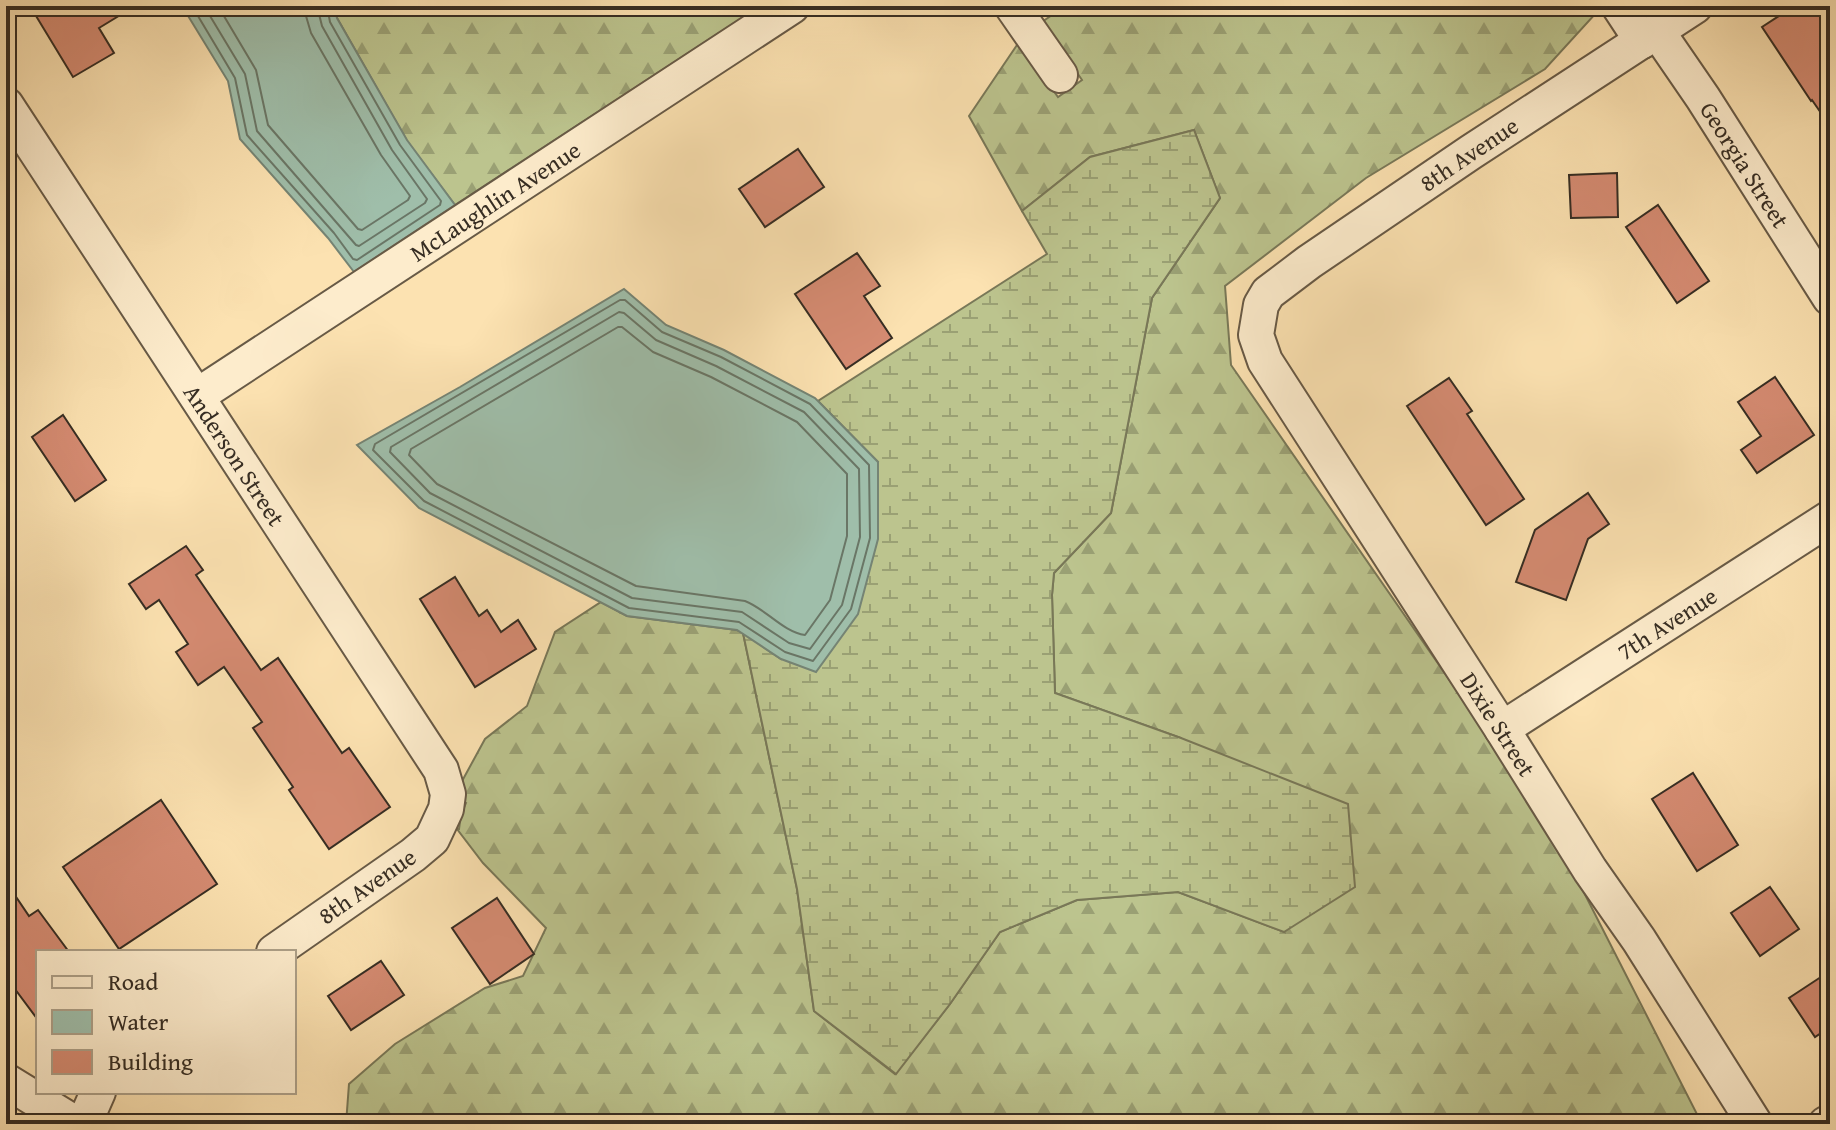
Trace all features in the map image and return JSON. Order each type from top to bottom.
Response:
[{"type":"street","name":"McLaughlin Avenue","points":[[197,396],[792,6]]},
{"type":"street","points":[[1012,6],[1060,75]]},
{"type":"street","name":"Georgia Street","points":[[1619,6],[1703,98],[1830,298]]},
{"type":"street","name":"8th Avenue","points":[[1259,317],[1268,293],[1309,262],[1695,6]]},
{"type":"street","name":"Anderson Street","points":[[6,105],[441,770],[448,794],[446,809]]},
{"type":"street","name":"Dixie Street","points":[[1259,317],[1256,335],[1265,361],[1755,1124]]},
{"type":"street","name":"7th Avenue","points":[[1502,729],[1830,518]]},
{"type":"street","name":"8th Avenue","points":[[277,950],[413,855],[432,839],[446,809]]},
{"type":"street","points":[[6,1081],[76,1124]]},
{"type":"street","points":[[84,1124],[97,1094]]},
{"type":"green space","points":[[334,6],[744,6],[748,14],[455,205],[407,141],[337,18]]},
{"type":"green space","points":[[1065,6],[1592,6],[1597,12],[1545,69],[1366,178],[1225,286],[1231,365],[1498,750],[1573,871],[1702,1124],[346,1124],[349,1084],[395,1044],[485,988],[523,976],[546,928],[483,863],[457,829],[466,803],[463,801],[461,783],[485,739],[527,706],[555,632],[601,602],[627,616],[743,633],[797,889],[814,1011],[895,1074],[950,1004],[1000,932],[1077,900],[1178,892],[1284,932],[1181,738],[1055,693],[1054,573],[1111,513],[1152,298],[1220,198],[1194,130],[1090,157],[1022,211],[969,116],[1019,42],[1058,97],[1082,80],[1042,22]]},
{"type":"green space","points":[[1194,130],[1220,198],[1152,298],[1111,513],[1054,573],[1055,693],[1181,738],[1348,804],[1355,887],[1284,932],[1178,892],[1077,900],[1000,932],[896,1074],[814,1011],[797,889],[743,633],[781,659],[878,462],[818,401],[1047,254],[1022,211],[1090,157]]},
{"type":"water","points":[[182,6],[334,6],[337,18],[407,140],[455,205],[354,272],[240,139],[228,81]]},
{"type":"water","points":[[624,289],[666,325],[724,350],[815,398],[878,462],[878,539],[858,614],[816,672],[781,659],[737,630],[627,616],[419,508],[357,445]]},
{"type":"building","points":[[30,6],[135,6],[99,28],[114,53],[73,77]]},
{"type":"building","points":[[1794,6],[1830,6],[1830,126],[1762,27]]},
{"type":"building","points":[[798,149],[824,187],[765,227],[739,189]]},
{"type":"building","points":[[1617,173],[1618,217],[1571,218],[1569,175]]},
{"type":"building","points":[[1658,205],[1709,281],[1677,303],[1626,227]]},
{"type":"building","points":[[857,253],[880,286],[864,296],[892,338],[846,369],[795,294]]},
{"type":"building","points":[[1775,377],[1814,435],[1757,473],[1741,450],[1761,436],[1738,402]]},
{"type":"building","points":[[1449,378],[1472,411],[1467,414],[1524,499],[1486,525],[1407,406]]},
{"type":"building","points":[[63,415],[106,480],[75,501],[32,437]]},
{"type":"building","points":[[1588,493],[1609,524],[1588,539],[1566,600],[1516,582],[1535,530]]},
{"type":"building","points":[[186,546],[203,570],[196,575],[261,670],[278,658],[342,753],[349,748],[390,807],[329,849],[289,790],[293,787],[253,728],[262,722],[224,667],[198,685],[176,652],[188,644],[159,600],[146,609],[129,584]]},
{"type":"building","points":[[455,577],[479,616],[487,610],[501,632],[518,620],[536,649],[475,687],[420,599]]},
{"type":"building","points":[[1693,773],[1738,845],[1697,871],[1652,799]]},
{"type":"building","points":[[161,800],[217,884],[119,949],[63,867]]},
{"type":"building","points":[[6,882],[29,916],[38,910],[68,950],[36,950],[36,1017],[6,977]]},
{"type":"building","points":[[1770,887],[1799,929],[1760,956],[1731,913]]},
{"type":"building","points":[[497,898],[534,954],[490,984],[452,928]]},
{"type":"building","points":[[381,961],[404,995],[351,1030],[328,996]]},
{"type":"building","points":[[1830,971],[1830,1027],[1815,1037],[1789,998]]}]
